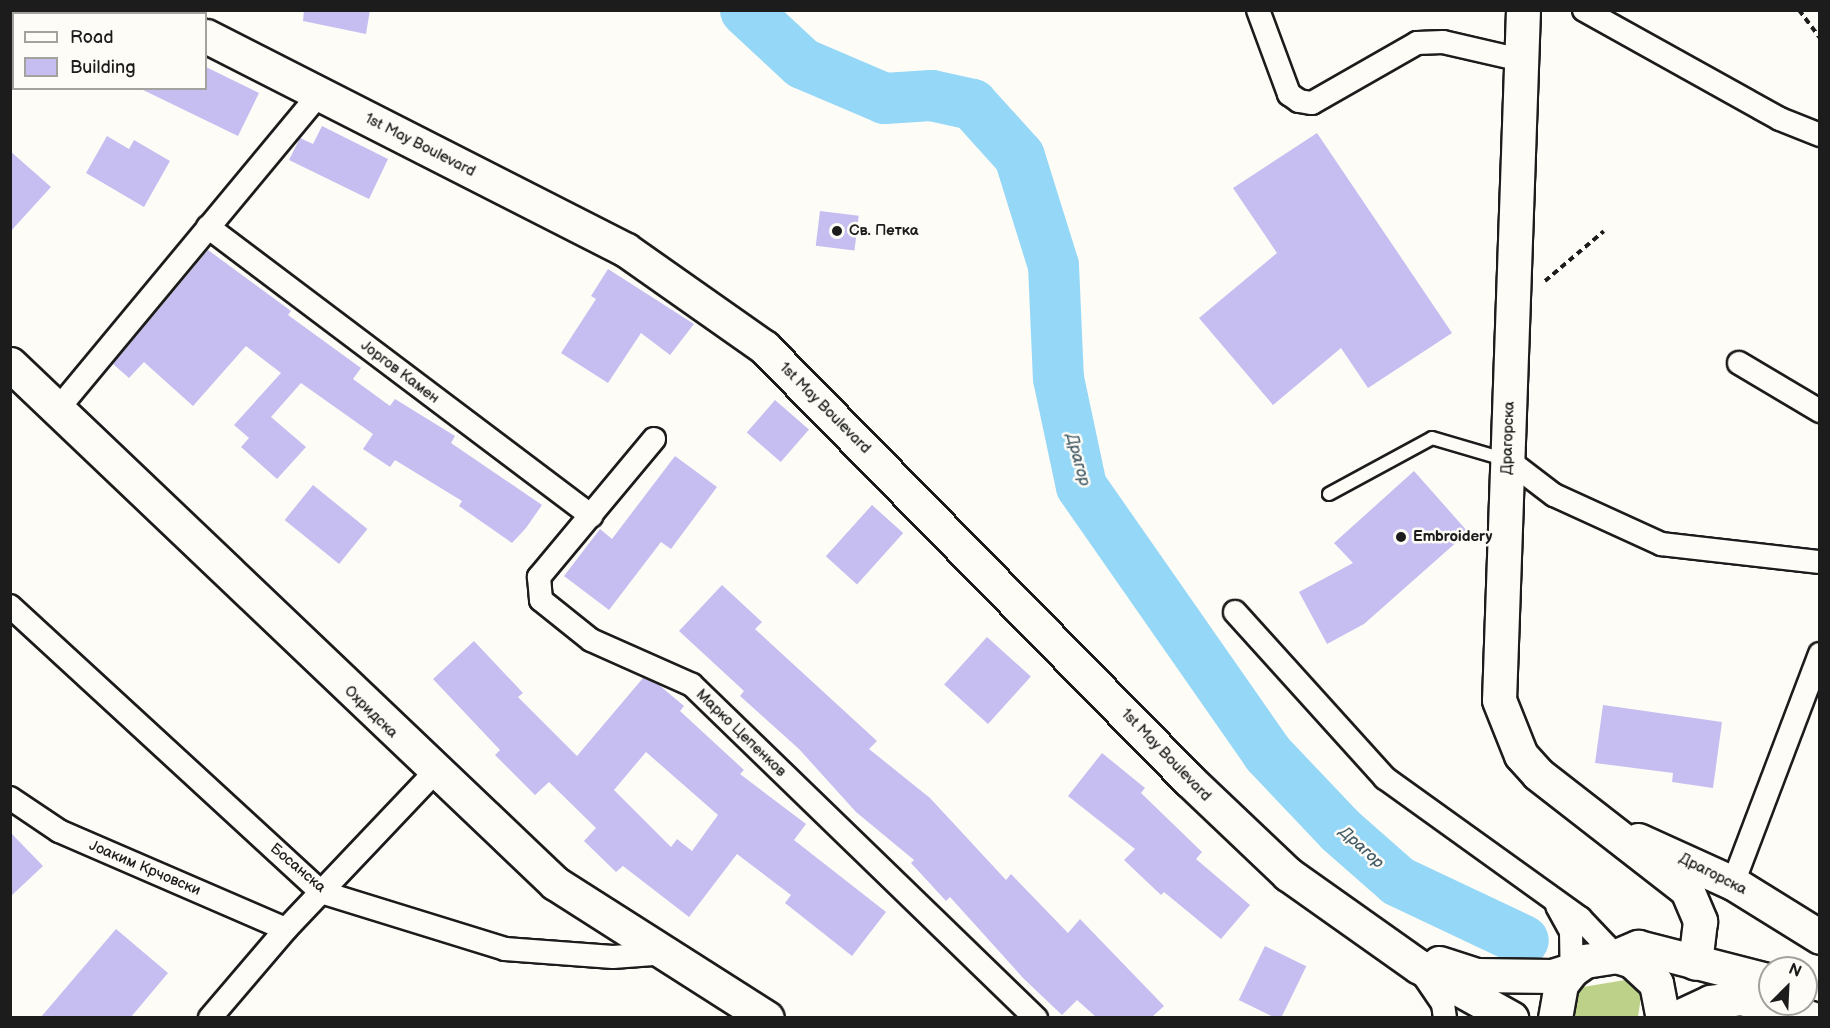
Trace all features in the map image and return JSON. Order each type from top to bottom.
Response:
[{"type":"main road","name":"Драгорска","points":[[1523,10],[1525,61],[1512,308],[1500,700],[1521,754],[1599,826],[1687,890],[1700,921],[1695,963]]},
{"type":"main road","name":"1st May Boulevard","points":[[207,37],[626,250],[764,346],[1189,780],[1288,874],[1343,916],[1418,966],[1511,1017]]},
{"type":"main road","name":"Охридска","points":[[10,364],[435,773],[555,883],[767,1017]]},
{"type":"main road","name":"Драгорска","points":[[1599,826],[1686,858],[1733,883],[1820,937]]},
{"type":"main road","name":"1st May Boulevard","points":[[1343,916],[1428,960],[1476,975],[1552,976],[1572,970],[1593,959],[1627,952],[1695,963],[1758,978]]},
{"type":"main road","points":[[1627,952],[1632,961],[1656,983],[1663,1017]]},
{"type":"main road","points":[[1555,1017],[1558,993],[1572,970]]},
{"type":"main road","points":[[1676,1017],[1710,1002],[1741,998],[1811,1017]]},
{"type":"street","points":[[1258,10],[1289,94],[1299,101],[1312,103],[1417,43],[1443,42],[1525,61]]},
{"type":"street","points":[[1584,10],[1780,119],[1820,135]]},
{"type":"street","points":[[57,410],[319,94]]},
{"type":"street","name":"Јоргов Камен","points":[[208,227],[591,516]]},
{"type":"street","points":[[1739,363],[1820,411]]},
{"type":"street","name":"Марко Цепенков","points":[[654,439],[539,577],[541,600],[591,640],[692,685],[1036,1017]]},
{"type":"street","points":[[1508,460],[1554,495],[1660,544],[1820,562]]},
{"type":"street","name":"Босанска","points":[[10,606],[321,891],[505,949],[613,957],[667,953]]},
{"type":"street","points":[[1235,612],[1385,778],[1627,952]]},
{"type":"street","points":[[1733,883],[1820,654]]},
{"type":"street","points":[[210,1017],[286,928],[435,773]]},
{"type":"street","name":"Јоаким Крчовски","points":[[10,798],[59,831],[286,928]]},
{"type":"street","points":[[1549,895],[1571,931],[1572,970]]},
{"type":"street","points":[[1418,966],[1443,1004],[1445,1017]]},
{"type":"lane","points":[[1329,494],[1432,438],[1508,460]]},
{"type":"path","points":[[1799,10],[1820,38]]},
{"type":"path","points":[[1512,308],[1604,231]]},
{"type":"green space","points":[[1625,980],[1642,990],[1638,1017],[1570,1017],[1577,988]]},
{"type":"building","points":[[304,10],[370,10],[366,34],[303,21]]},
{"type":"building","points":[[207,67],[259,93],[238,136],[143,90],[207,90]]},
{"type":"building","points":[[322,126],[388,159],[369,199],[289,160],[300,138],[313,144]]},
{"type":"building","points":[[1317,133],[1452,333],[1368,388],[1341,348],[1273,405],[1199,318],[1277,253],[1233,188]]},
{"type":"building","points":[[107,136],[129,149],[134,140],[170,161],[144,207],[86,173]]},
{"type":"building","points":[[10,151],[51,187],[10,232]]},
{"type":"building","name":"Св. Петка","points":[[820,211],[859,216],[854,250],[816,246]]},
{"type":"building","points":[[208,250],[291,311],[288,315],[361,368],[353,379],[390,406],[395,399],[455,436],[451,443],[542,505],[526,528],[512,543],[459,506],[462,501],[395,460],[390,467],[363,449],[373,434],[301,383],[271,417],[306,447],[277,479],[241,447],[249,438],[234,425],[281,373],[246,346],[193,406],[144,362],[129,378],[113,364]]},
{"type":"building","points":[[608,269],[694,324],[670,355],[641,333],[608,383],[561,353],[596,299],[591,296]]},
{"type":"building","points":[[775,400],[809,430],[781,462],[747,432]]},
{"type":"building","points":[[675,456],[717,487],[671,549],[661,542],[609,610],[564,576],[600,529],[612,539]]},
{"type":"building","name":"Embroidery","points":[[1414,471],[1468,532],[1364,624],[1327,644],[1299,592],[1353,563],[1334,543]]},
{"type":"building","points":[[313,485],[367,529],[339,564],[285,520]]},
{"type":"building","points":[[872,505],[903,533],[857,584],[826,556]]},
{"type":"building","points":[[722,585],[762,622],[755,629],[877,741],[869,749],[930,798],[1006,880],[1011,874],[1068,933],[1080,919],[1164,1006],[1152,1017],[1096,1017],[1077,1000],[1062,1015],[1024,979],[950,897],[946,901],[911,863],[914,860],[856,812],[799,749],[740,696],[744,691],[679,631]]},
{"type":"building","points":[[987,637],[1031,676],[988,724],[944,685]]},
{"type":"building","points":[[474,641],[523,693],[518,697],[577,756],[643,678],[659,685],[684,706],[680,711],[744,770],[740,774],[806,824],[794,840],[886,912],[852,956],[785,903],[791,895],[737,854],[689,917],[623,866],[616,872],[584,841],[596,828],[549,782],[535,795],[495,755],[500,750],[433,679]],"holes":[[[646,752],[718,815],[692,851],[677,839],[671,847],[614,790]]]},
{"type":"building","points":[[1603,705],[1722,722],[1713,788],[1672,782],[1673,773],[1595,763]]},
{"type":"building","points":[[1102,753],[1145,788],[1141,793],[1202,852],[1196,859],[1250,905],[1221,939],[1164,892],[1161,895],[1124,860],[1135,849],[1068,796]]},
{"type":"building","points":[[10,832],[43,866],[10,897]]},
{"type":"building","points":[[116,929],[168,973],[131,1017],[41,1017]]},
{"type":"building","points":[[1265,946],[1306,966],[1281,1018],[1276,1018],[1239,1000]]},
{"type":"waterway","name":"Драгор","points":[[745,10],[802,63],[884,98],[931,95],[972,104],[1019,156],[1053,265],[1058,378],[1081,486],[1267,753],[1340,830],[1398,881],[1523,940]]},
{"type":"place","name":"Св. Петка","points":[[837,231]]},
{"type":"place","name":"Embroidery","points":[[1401,537]]}]
